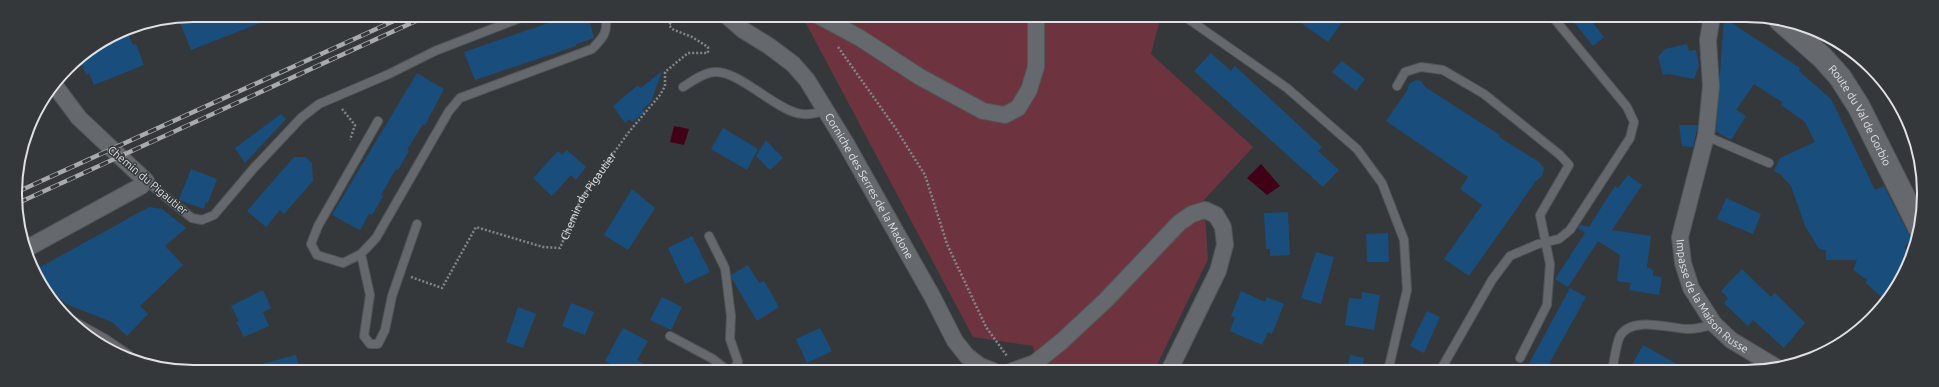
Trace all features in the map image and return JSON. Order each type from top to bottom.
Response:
[{"type":"street","name":"Corniche des Serres de la Madone","points":[[734,22],[743,30],[769,46],[793,64],[807,80],[827,110],[932,296],[955,342],[967,356],[979,365]]},
{"type":"street","points":[[830,22],[860,38],[920,77],[983,111],[1005,114],[1018,108],[1029,90],[1036,67],[1036,22]]},
{"type":"street","name":"Impasse de la Maison Russe","points":[[1711,22],[1708,40],[1711,86],[1706,136],[1680,237],[1683,263],[1691,288],[1714,324],[1731,340],[1770,364]]},
{"type":"street","name":"Route du Val de Gorbio","points":[[1789,28],[1822,57],[1840,77],[1859,108],[1915,220]]},
{"type":"street","name":"Chemin du Pigautier","points":[[57,89],[79,118],[146,181]]},
{"type":"street","points":[[30,247],[141,186],[146,181]]},
{"type":"street","points":[[1030,365],[1035,363],[1068,336],[1106,300],[1179,223],[1192,214],[1205,210],[1216,214],[1223,227],[1225,245],[1218,271],[1171,365]]},
{"type":"lane","name":"Chemin du Pigautier","points":[[146,181],[192,218],[202,220],[214,215],[253,169],[301,118],[319,104],[336,95],[389,74],[434,51],[510,22]]},
{"type":"lane","points":[[378,121],[318,226],[311,244],[317,255],[343,263],[361,254],[376,238],[449,111],[460,98],[592,49],[603,38],[607,25],[606,22]]},
{"type":"lane","points":[[1193,22],[1287,88],[1357,149],[1382,183],[1404,240],[1407,290],[1389,365]]},
{"type":"lane","points":[[1443,365],[1492,280],[1510,256],[1544,243],[1559,240],[1570,230],[1630,138],[1634,122],[1627,107],[1557,22]]},
{"type":"lane","points":[[1397,86],[1405,72],[1421,67],[1443,70],[1484,94],[1560,155],[1569,165],[1540,215],[1544,243],[1550,264],[1547,305],[1520,358]]},
{"type":"lane","points":[[683,88],[710,72],[732,74],[770,100],[797,113],[816,114],[827,110]]},
{"type":"lane","points":[[1706,136],[1769,162]]},
{"type":"lane","points":[[361,254],[370,295],[364,336],[370,344],[378,344],[385,330],[392,296],[417,224]]},
{"type":"lane","points":[[709,236],[725,268],[731,316],[730,339],[738,362],[736,365]]},
{"type":"lane","points":[[1614,365],[1620,336],[1627,328],[1637,324],[1687,329],[1700,328],[1714,324]]},
{"type":"lane","points":[[88,329],[115,346]]},
{"type":"lane","points":[[670,336],[713,359],[720,365]]},
{"type":"path","name":"Chemin du Pigautier","points":[[400,272],[442,288],[476,227],[543,247],[560,248],[581,199],[628,133],[660,95],[665,86],[666,72],[688,53],[708,53],[708,47],[692,37],[672,29],[669,25],[672,22]]},
{"type":"path","points":[[834,42],[852,65],[925,175],[947,244],[986,327],[1010,365]]},
{"type":"path","points":[[336,95],[338,103],[355,125],[348,148]]},
{"type":"shaded area","points":[[805,22],[1159,22],[1151,54],[1253,147],[1204,200],[1208,259],[1157,365],[1037,365],[1033,346],[973,337]]},
{"type":"shaded area","points":[[674,126],[689,129],[684,145],[670,142]]},
{"type":"shaded area","points":[[1261,164],[1280,186],[1267,195],[1247,178]]},
{"type":"building","points":[[180,22],[263,22],[191,50]]},
{"type":"building","points":[[552,22],[590,22],[594,38],[576,44],[576,46],[475,80],[464,52]]},
{"type":"building","points":[[1300,22],[1342,22],[1328,42]]},
{"type":"building","points":[[1574,22],[1592,22],[1604,37],[1593,46]]},
{"type":"building","points":[[1724,22],[1730,22],[1800,68],[1799,71],[1831,99],[1875,190],[1884,186],[1908,233],[1912,236],[1910,242],[1904,247],[1907,251],[1904,259],[1882,298],[1866,283],[1867,280],[1853,270],[1857,260],[1826,260],[1826,250],[1819,249],[1805,226],[1791,186],[1780,174],[1774,171],[1780,158],[1815,142],[1805,122],[1781,105],[1782,102],[1754,84],[1736,110],[1746,116],[1731,140],[1716,131]]},
{"type":"building","points":[[128,35],[133,45],[136,44],[144,65],[94,85],[89,73],[86,75],[82,64],[98,51]]},
{"type":"building","points":[[1687,44],[1689,51],[1696,50],[1699,66],[1694,79],[1669,74],[1663,75],[1658,57],[1665,49]]},
{"type":"building","points":[[1211,53],[1231,71],[1235,66],[1322,147],[1318,151],[1339,170],[1323,187],[1194,71]]},
{"type":"building","points":[[1342,61],[1365,79],[1356,91],[1332,72]]},
{"type":"building","points":[[662,71],[651,102],[642,109],[645,112],[632,122],[629,119],[625,123],[613,106],[637,86],[641,88]]},
{"type":"building","points":[[417,73],[444,89],[425,125],[423,124],[407,150],[409,151],[398,170],[396,169],[381,195],[383,196],[372,215],[369,214],[360,230],[332,215]]},
{"type":"building","points":[[1416,80],[1421,81],[1425,87],[1500,135],[1499,137],[1539,162],[1544,168],[1542,176],[1536,181],[1469,276],[1444,259],[1482,205],[1460,189],[1468,177],[1386,121],[1407,91],[1409,84]]},
{"type":"building","points":[[281,114],[286,119],[245,163],[235,148]]},
{"type":"building","points":[[1679,125],[1698,125],[1693,147],[1682,146]]},
{"type":"building","points":[[723,128],[758,149],[747,170],[711,149]]},
{"type":"building","points":[[766,140],[783,158],[770,170],[756,156]]},
{"type":"building","points":[[567,150],[586,167],[576,180],[571,175],[552,196],[533,178],[558,151],[562,155]]},
{"type":"building","points":[[294,157],[305,157],[312,163],[313,181],[284,214],[280,210],[266,227],[247,211]]},
{"type":"building","points":[[191,169],[217,179],[208,203],[206,202],[204,209],[179,200]]},
{"type":"building","points":[[1628,175],[1642,185],[1612,230],[1651,236],[1647,267],[1653,270],[1653,276],[1662,277],[1659,295],[1629,290],[1631,283],[1617,281],[1620,255],[1598,241],[1568,287],[1555,279],[1585,233],[1578,228],[1580,225],[1589,227],[1615,186],[1618,188]]},
{"type":"building","points":[[632,189],[655,208],[628,250],[604,235]]},
{"type":"building","points":[[1726,198],[1761,214],[1753,234],[1717,219]]},
{"type":"building","points":[[149,207],[162,209],[186,228],[165,246],[183,265],[140,306],[148,314],[127,336],[112,322],[66,304],[51,289],[39,268]]},
{"type":"building","points":[[1288,212],[1290,255],[1270,256],[1270,249],[1266,249],[1264,213]]},
{"type":"building","points":[[1388,233],[1389,262],[1367,262],[1366,234]]},
{"type":"building","points":[[692,236],[710,272],[685,284],[668,248]]},
{"type":"building","points":[[1316,252],[1334,257],[1321,304],[1301,298]]},
{"type":"building","points":[[748,265],[759,283],[764,281],[779,307],[757,321],[731,275]]},
{"type":"building","points":[[1742,269],[1771,297],[1775,293],[1805,323],[1784,348],[1753,320],[1748,326],[1724,303],[1728,298],[1721,291]]},
{"type":"building","points":[[1570,288],[1586,297],[1548,365],[1528,365]]},
{"type":"building","points":[[263,290],[271,308],[263,312],[269,326],[244,337],[236,322],[239,321],[231,306]]},
{"type":"building","points":[[1241,291],[1265,302],[1267,297],[1284,304],[1272,334],[1268,332],[1262,345],[1230,331],[1235,317],[1231,316]]},
{"type":"building","points":[[1362,292],[1380,295],[1374,330],[1345,325],[1349,298],[1362,299]]},
{"type":"building","points":[[662,297],[682,307],[671,330],[650,320]]},
{"type":"building","points":[[571,303],[594,312],[585,335],[562,326]]},
{"type":"building","points":[[518,307],[536,314],[523,348],[506,342]]},
{"type":"building","points":[[1427,311],[1440,317],[1424,353],[1410,346]]},
{"type":"building","points":[[623,328],[648,341],[637,360],[646,365],[612,365],[605,361]]},
{"type":"building","points":[[820,328],[832,351],[807,363],[796,339]]},
{"type":"building","points":[[1643,345],[1679,365],[1632,365]]},
{"type":"building","points":[[296,355],[298,365],[258,365]]},
{"type":"building","points":[[1350,355],[1364,358],[1362,365],[1348,365]]},
{"type":"railway","points":[[22,190],[392,22]]},
{"type":"railway","points":[[22,201],[414,22]]}]
